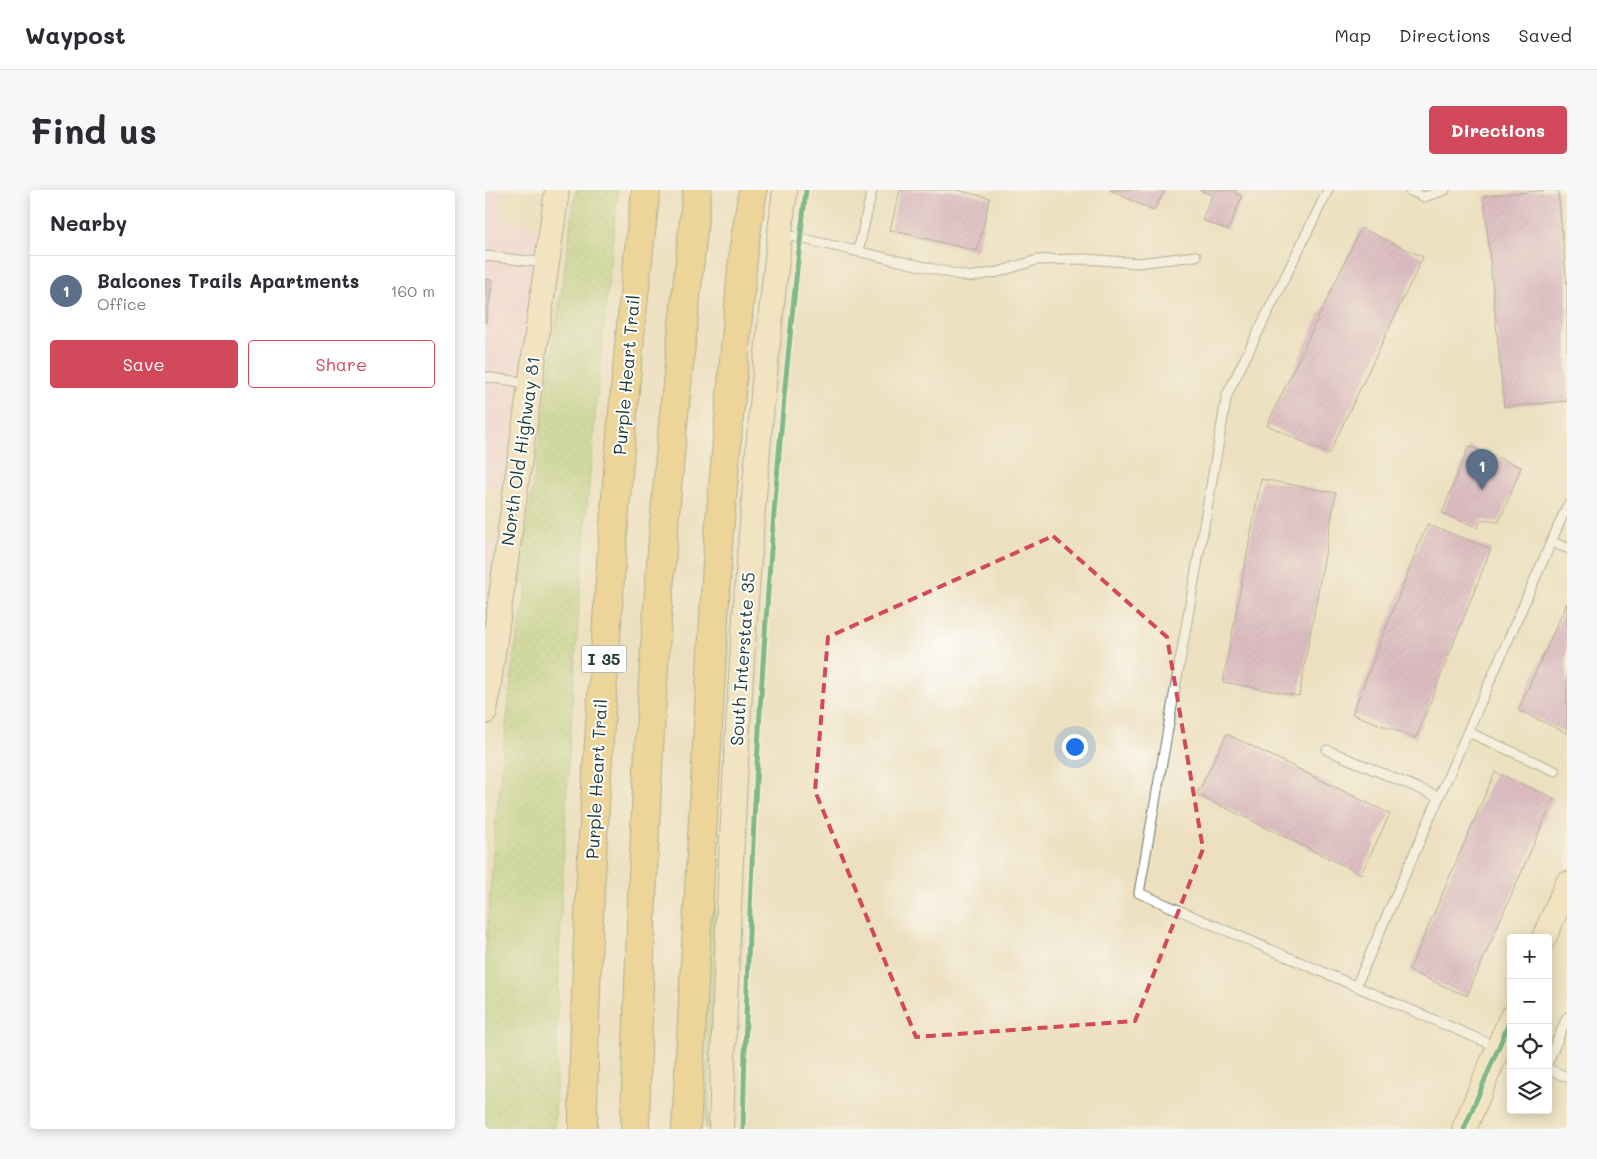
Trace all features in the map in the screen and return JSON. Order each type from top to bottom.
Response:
[{"type":"highway","name":"Purple Heart Trail","points":[[583,1129],[589,915],[600,717],[622,418],[646,190]]},
{"type":"highway","points":[[635,1129],[639,963],[652,702],[669,468],[697,190]]},
{"type":"highway","points":[[686,1129],[718,544],[744,248],[753,190]]},
{"type":"main road","name":"North Old Highway 81","points":[[485,712],[557,190]]},
{"type":"main road","name":"South Interstate 35","points":[[721,1129],[728,884],[747,589],[779,234],[785,190]]},
{"type":"main road","points":[[1547,934],[1567,884]]},
{"type":"main road","points":[[1464,1129],[1504,1051],[1510,1024]]},
{"type":"lane","points":[[857,252],[872,190]]},
{"type":"lane","points":[[1328,190],[1227,395],[1139,893],[1504,1051]]},
{"type":"lane","points":[[1409,190],[1424,197],[1445,190]]},
{"type":"lane","points":[[779,234],[969,278],[998,272],[1037,260],[1086,259],[1138,263],[1196,256]]},
{"type":"lane","points":[[485,256],[547,263]]},
{"type":"lane","points":[[485,377],[530,383]]},
{"type":"lane","points":[[1356,986],[1567,506]]},
{"type":"lane","points":[[1551,542],[1567,548]]},
{"type":"lane","points":[[1468,732],[1555,771]]},
{"type":"lane","points":[[1327,750],[1439,797]]},
{"type":"lane","points":[[1552,1053],[1567,1017]]},
{"type":"lane","points":[[1552,1071],[1567,1077]]},
{"type":"highlighted area","points":[[1053,536],[1167,637],[1203,849],[1135,1021],[916,1037],[815,791],[828,637]]},
{"type":"shaded area","points":[[485,190],[502,190],[499,219],[539,227],[504,490],[485,485]]},
{"type":"shaded area","points":[[485,541],[498,544],[485,635]]},
{"type":"green space","points":[[576,190],[618,190],[594,424],[575,659],[557,1011],[555,1129],[485,1129],[485,962],[495,828],[514,655],[528,584],[519,582]]},
{"type":"green space","points":[[712,851],[717,851],[708,1129],[705,1129],[705,1098],[698,1097]]},
{"type":"building","points":[[900,190],[956,190],[990,198],[977,251],[890,230]]},
{"type":"building","points":[[1110,190],[1165,190],[1154,211]]},
{"type":"building","points":[[1199,190],[1236,190],[1235,193],[1242,196],[1228,230],[1202,220],[1212,195]]},
{"type":"building","points":[[1558,190],[1567,286],[1567,401],[1504,407],[1484,196]]},
{"type":"building","points":[[1361,228],[1423,257],[1329,454],[1267,425]]},
{"type":"building","points":[[485,279],[493,280],[486,323],[485,323]]},
{"type":"building","points":[[1469,446],[1521,467],[1499,522],[1481,520],[1478,528],[1442,513]]},
{"type":"building","points":[[1261,479],[1336,493],[1299,696],[1223,682]]},
{"type":"building","points":[[1427,524],[1491,549],[1416,738],[1352,714]]},
{"type":"building","points":[[1567,603],[1567,733],[1518,710]]},
{"type":"building","points":[[1227,734],[1390,814],[1361,874],[1197,794]]},
{"type":"building","points":[[1495,772],[1554,798],[1467,996],[1409,971]]},
{"type":"cycle path","points":[[743,1129],[746,1011],[763,659],[782,424],[806,190]]},
{"type":"cycle path","points":[[1464,1129],[1508,1024]]},
{"type":"place","name":"Balcones Trails Apartments","points":[[1482,490]]}]
